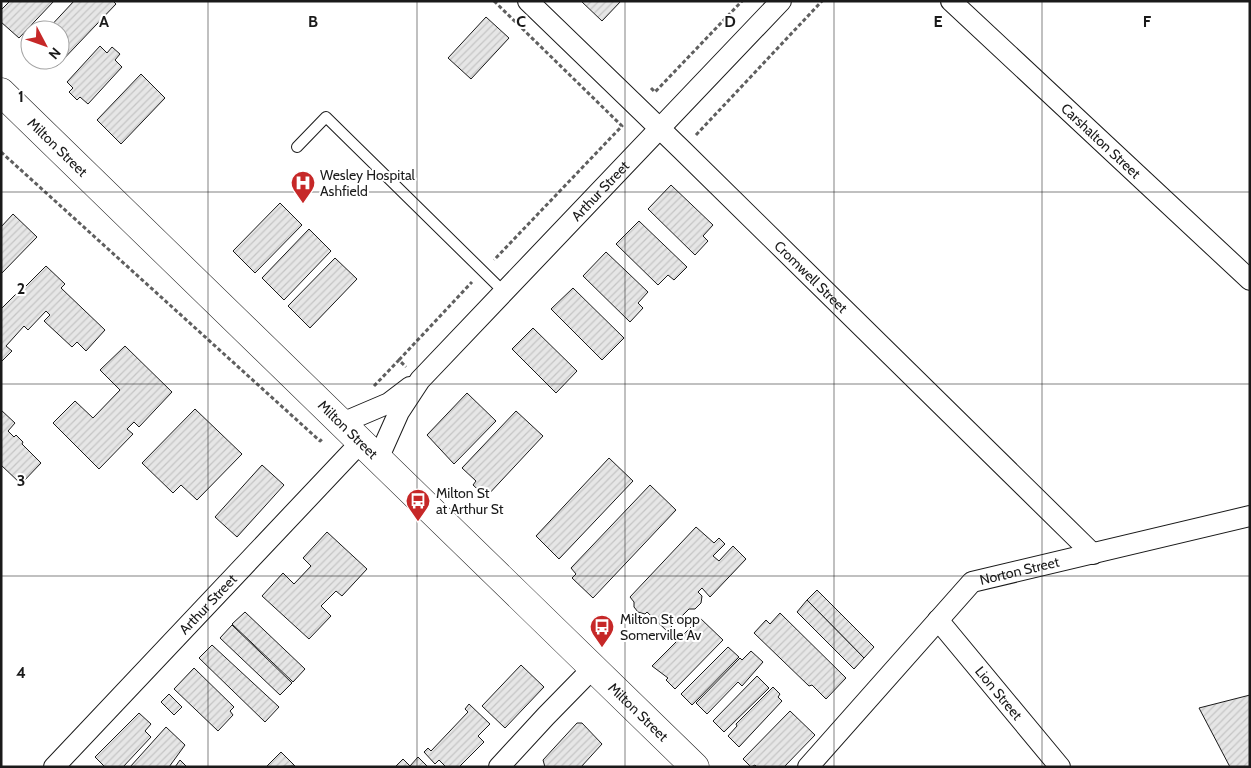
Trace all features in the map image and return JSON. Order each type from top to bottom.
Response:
[{"type":"main road","name":"Milton Street","points":[[1,92],[695,767]]},
{"type":"street","name":"Cromwell Street","points":[[528,1],[660,128],[1093,554]]},
{"type":"street","name":"Arthur Street","points":[[54,767],[360,441],[389,403],[420,380],[781,1]]},
{"type":"street","name":"Carshalton Street","points":[[951,1],[1250,280]]},
{"type":"street","name":"Arthur Street","points":[[360,441],[399,412],[420,380]]},
{"type":"street","name":"Norton Street","points":[[808,767],[972,582],[1250,516]]},
{"type":"street","name":"Lion Street","points":[[938,620],[1060,767]]},
{"type":"street","points":[[499,767],[594,668]]},
{"type":"lane","points":[[297,147],[326,117],[504,292]]},
{"type":"path","points":[[399,360],[622,126],[494,1]]},
{"type":"path","points":[[648,85],[655,92],[742,1]]},
{"type":"path","points":[[696,135],[822,1]]},
{"type":"path","points":[[1,152],[320,441]]},
{"type":"building","points":[[10,1],[54,1],[36,20],[20,20],[19,38],[1,22],[1,10]]},
{"type":"building","points":[[74,1],[113,1],[116,4],[70,52],[70,20],[56,20]]},
{"type":"building","points":[[581,1],[621,1],[602,21]]},
{"type":"building","points":[[486,17],[509,38],[471,79],[448,58]]},
{"type":"building","points":[[100,46],[107,53],[112,47],[120,54],[115,60],[122,67],[88,104],[80,97],[77,100],[69,92],[73,88],[67,82]]},
{"type":"building","points":[[141,74],[165,98],[121,144],[97,120]]},
{"type":"building","points":[[671,185],[713,225],[703,236],[708,241],[695,255],[648,209]]},
{"type":"building","points":[[280,203],[302,225],[255,273],[233,251]]},
{"type":"building","points":[[13,214],[37,237],[1,274],[1,227]]},
{"type":"building","points":[[639,221],[687,267],[674,280],[668,275],[658,285],[616,244]]},
{"type":"building","points":[[309,229],[331,251],[284,300],[262,278]]},
{"type":"building","points":[[606,252],[648,292],[638,303],[643,308],[630,322],[583,276]]},
{"type":"building","points":[[335,258],[357,279],[310,328],[288,306]]},
{"type":"building","points":[[46,266],[65,284],[61,288],[105,330],[86,351],[77,342],[72,347],[44,321],[50,315],[46,311],[28,330],[24,326],[6,346],[12,351],[1,362],[1,309],[18,292],[21,295],[24,292],[22,290]]},
{"type":"building","points":[[573,288],[624,338],[602,360],[551,309]]},
{"type":"building","points":[[533,328],[577,371],[556,393],[512,349]]},
{"type":"building","points":[[125,346],[172,392],[139,427],[134,422],[127,429],[133,434],[99,469],[53,423],[75,401],[93,418],[120,390],[100,370]]},
{"type":"building","points":[[467,393],[496,421],[454,464],[427,435]]},
{"type":"building","points":[[195,409],[242,454],[197,500],[181,485],[173,493],[142,463]]},
{"type":"building","points":[[1,410],[15,423],[8,431],[14,437],[16,435],[23,442],[22,444],[41,463],[21,484],[1,465]]},
{"type":"building","points":[[516,411],[543,436],[486,497],[473,485],[476,481],[462,468]]},
{"type":"building","points":[[609,458],[633,481],[559,559],[536,536]]},
{"type":"building","points":[[262,465],[284,485],[237,537],[215,517]]},
{"type":"building","points":[[650,485],[676,510],[593,598],[572,578],[576,574],[571,568]]},
{"type":"building","points":[[696,527],[714,543],[719,538],[725,544],[713,556],[719,561],[733,546],[746,559],[710,597],[702,588],[698,592],[702,596],[701,603],[695,609],[689,609],[667,631],[647,612],[645,614],[638,612],[630,597]]},
{"type":"building","points":[[327,532],[367,569],[342,596],[336,591],[321,606],[331,616],[309,639],[262,596],[283,573],[294,584],[311,566],[303,558]]},
{"type":"building","points":[[817,590],[874,647],[864,658],[807,600]]},
{"type":"building","points":[[807,600],[864,658],[854,669],[797,612]]},
{"type":"building","points":[[245,612],[305,669],[293,682],[232,624]]},
{"type":"building","points":[[780,613],[846,678],[826,699],[812,685],[809,686],[754,633],[766,620],[770,624]]},
{"type":"building","points":[[700,618],[723,640],[675,689],[666,680],[668,678],[652,666]]},
{"type":"building","points":[[232,625],[292,683],[280,695],[220,638]]},
{"type":"building","points":[[212,645],[279,707],[265,722],[199,658]]},
{"type":"building","points":[[728,647],[739,657],[692,705],[681,694]]},
{"type":"building","points":[[751,651],[763,662],[742,686],[738,682],[707,714],[696,703],[740,658],[742,660]]},
{"type":"building","points":[[521,665],[544,687],[505,728],[482,706]]},
{"type":"building","points":[[194,668],[234,707],[230,711],[233,715],[218,731],[174,689]]},
{"type":"building","points":[[757,676],[769,688],[724,732],[713,721]]},
{"type":"building","points":[[773,687],[780,694],[778,697],[782,701],[739,747],[728,736],[737,726],[736,724]]},
{"type":"building","points":[[169,694],[182,707],[174,715],[161,702]]},
{"type":"building","points":[[1250,695],[1250,767],[1230,767],[1199,708]]},
{"type":"building","points":[[469,704],[490,724],[478,736],[484,742],[459,767],[446,767],[439,760],[435,764],[424,752],[428,748],[431,751],[468,712],[465,709]]},
{"type":"building","points":[[790,711],[815,735],[784,767],[757,767],[755,765],[751,767],[743,759]]},
{"type":"building","points":[[139,713],[151,724],[145,731],[151,737],[123,767],[105,767],[95,757]]},
{"type":"building","points":[[577,723],[582,723],[602,744],[581,767],[545,767],[543,760]]},
{"type":"building","points":[[166,727],[185,745],[169,767],[130,767]]},
{"type":"building","points":[[281,752],[295,766],[266,767]]},
{"type":"building","points":[[418,757],[428,767],[395,767],[403,759],[410,766]]},
{"type":"building","points":[[180,760],[187,767],[175,767]]},
{"type":"place","name":"Wesley Hospital Ashfield","points":[[303,204]]},
{"type":"place","name":"Milton St at Arthur St","points":[[418,522]]},
{"type":"place","name":"Milton St opp Somerville Av","points":[[602,648]]}]
